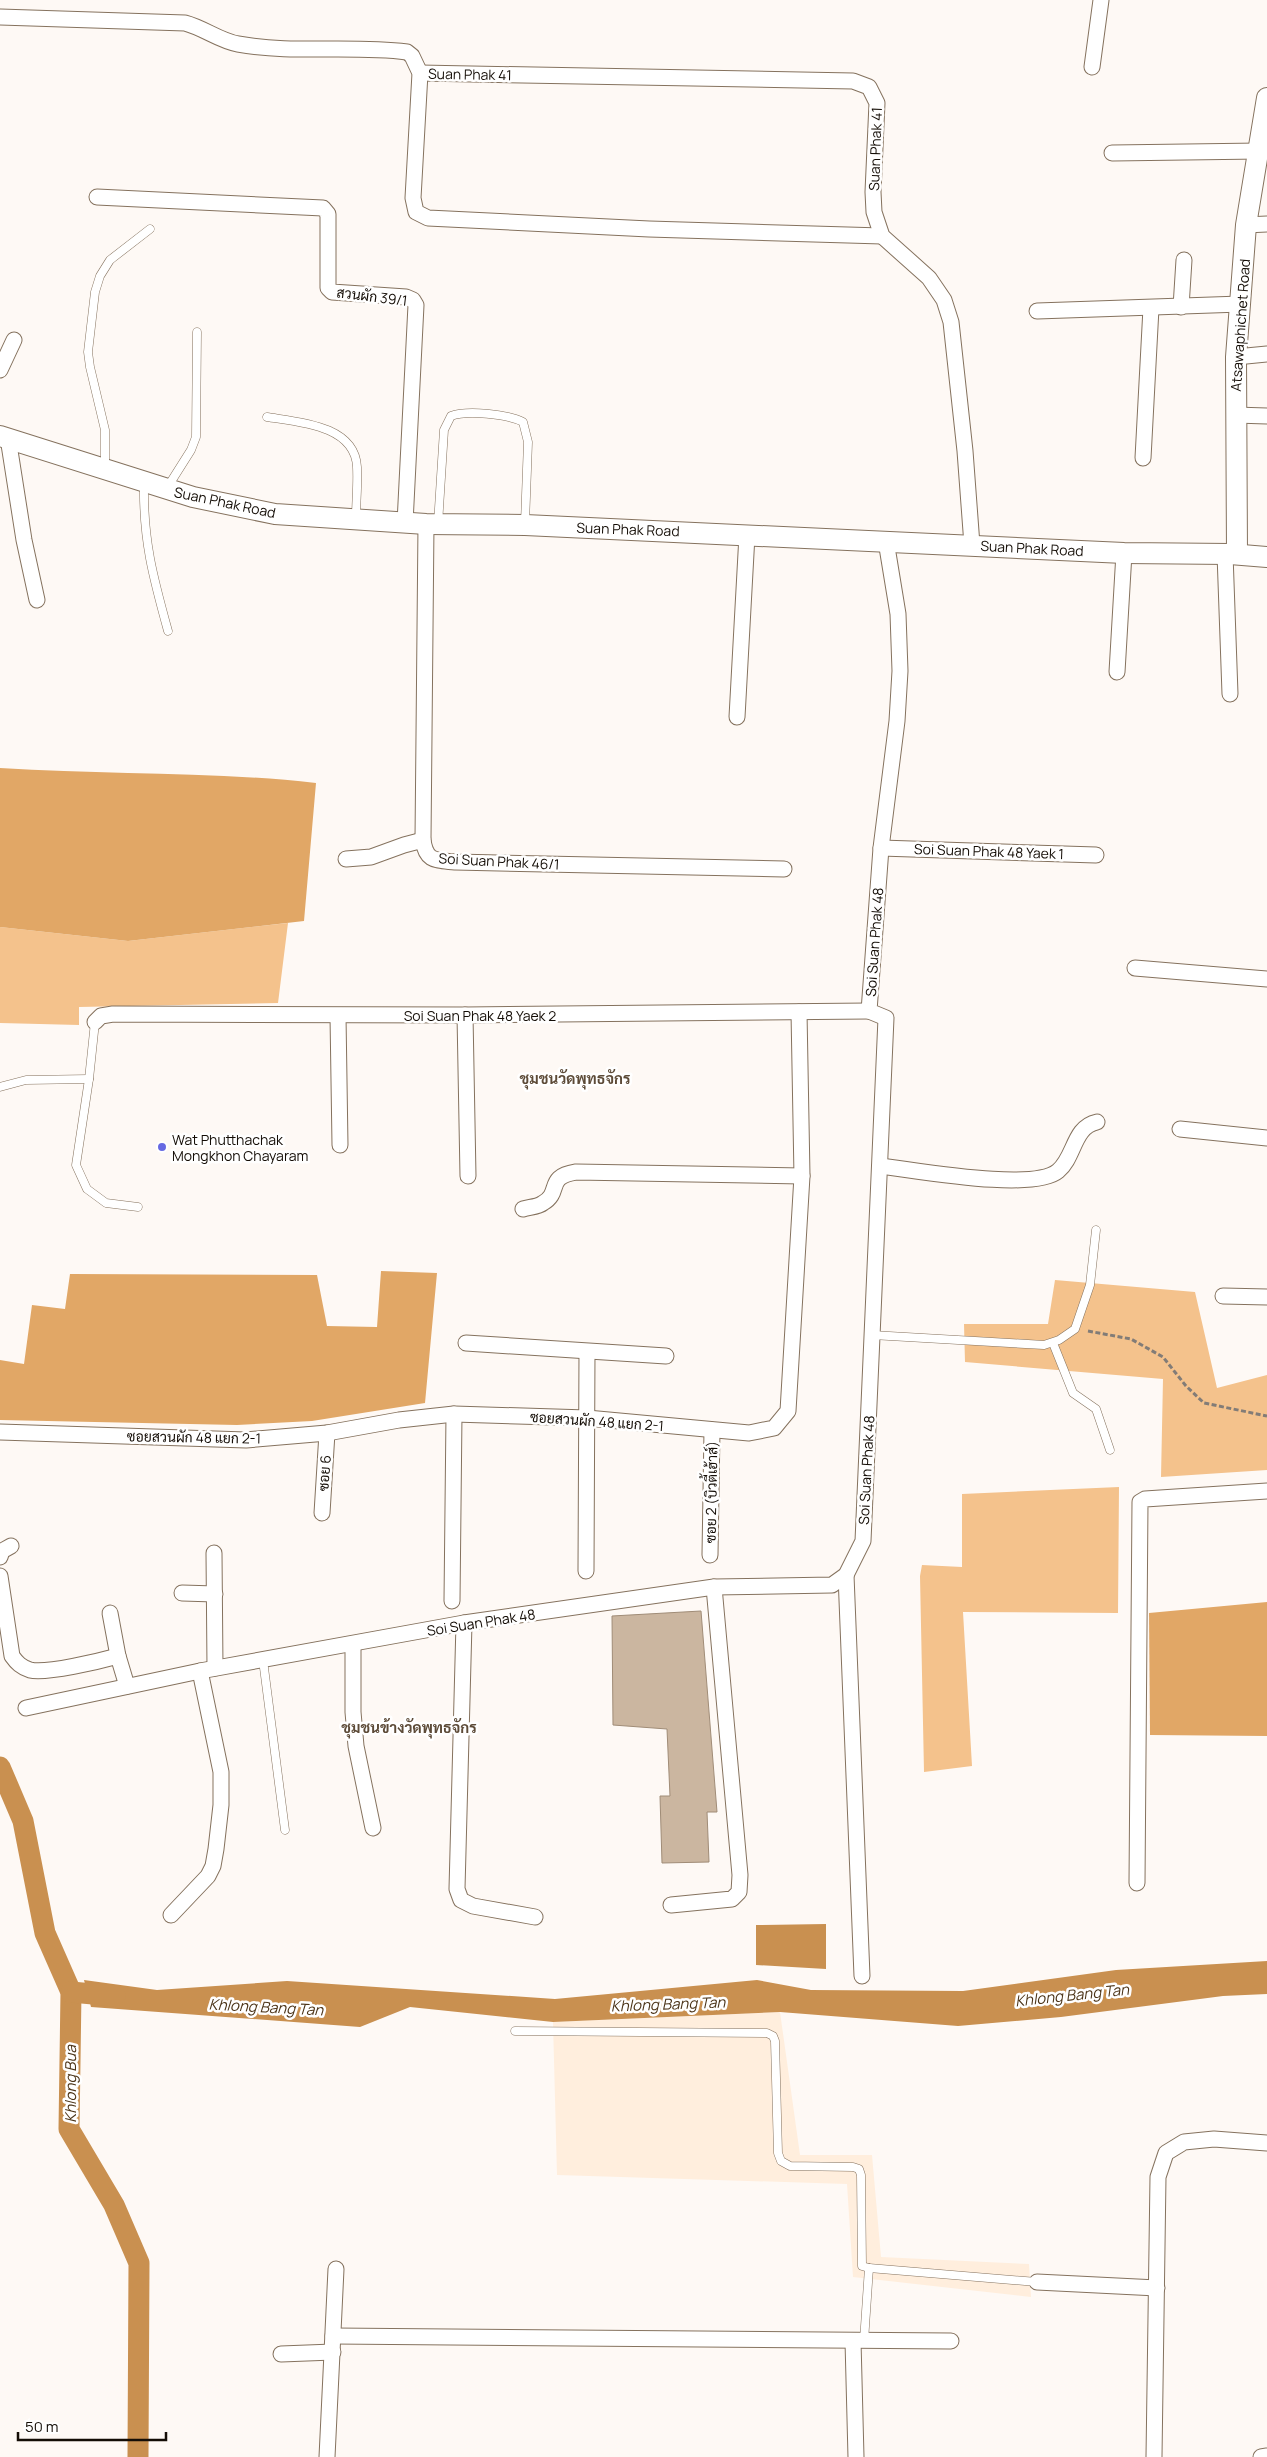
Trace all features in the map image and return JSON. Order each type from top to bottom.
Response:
[{"type":"street","points":[[1092,67],[1100,0]]},
{"type":"street","points":[[0,17],[185,23],[236,44],[268,48],[407,52],[412,56],[420,74],[413,198],[416,212],[421,216],[648,229],[882,236]]},
{"type":"street","name":"Suan Phak 41","points":[[420,74],[861,83],[874,93],[877,103],[873,192],[874,212],[882,236],[929,278],[944,300],[951,322],[965,451],[972,545]]},
{"type":"street","name":"Atsawaphichet Road","points":[[1231,554],[1236,357],[1246,225],[1260,151],[1267,98]]},
{"type":"street","points":[[1112,153],[1260,151]]},
{"type":"street","name":"สวนผัก 39/1","points":[[97,197],[324,208],[328,214],[328,288],[332,292],[406,297],[413,300],[416,304],[405,523]]},
{"type":"street","points":[[1246,225],[1267,224]]},
{"type":"street","points":[[1181,307],[1184,260]]},
{"type":"street","points":[[1037,311],[1241,304]]},
{"type":"street","points":[[1143,458],[1151,308]]},
{"type":"street","points":[[0,370],[14,340]]},
{"type":"street","points":[[1236,357],[1267,354]]},
{"type":"street","points":[[1235,415],[1267,416]]},
{"type":"street","points":[[4,437],[37,600]]},
{"type":"street","name":"Suan Phak Road","points":[[4,437],[105,468],[166,490],[219,504],[275,514],[405,523],[525,525],[1124,553],[1267,556]]},
{"type":"street","name":"Soi Suan Phak 46/1","points":[[432,524],[424,840],[428,856],[436,860],[455,862],[784,869]]},
{"type":"street","points":[[737,717],[747,534]]},
{"type":"street","name":"Soi Suan Phak 48","points":[[26,1708],[215,1668],[353,1645],[464,1623],[714,1587],[832,1585],[846,1575],[863,1541],[886,1018],[869,1011],[881,848],[897,721],[900,671],[898,614],[886,541]]},
{"type":"street","points":[[1117,672],[1124,553]]},
{"type":"street","points":[[1230,694],[1231,554]]},
{"type":"street","points":[[346,859],[371,857],[404,844],[424,840]]},
{"type":"street","name":"Soi Suan Phak 48 Yaek 1","points":[[881,848],[1096,855]]},
{"type":"street","points":[[1135,968],[1267,979]]},
{"type":"street","name":"Soi Suan Phak 48 Yaek 2","points":[[94,1022],[101,1016],[113,1014],[338,1016],[869,1011]]},
{"type":"street","name":"ซอยสวนผัก 48 แยก 2-1","points":[[0,1432],[246,1440],[327,1434],[399,1420],[454,1414],[587,1418],[748,1433],[774,1428],[788,1411],[802,1176],[799,1012]]},
{"type":"street","points":[[465,1015],[468,1176]]},
{"type":"street","points":[[338,1016],[340,1146]]},
{"type":"street","points":[[880,1166],[1014,1181],[1048,1178],[1059,1170],[1068,1158],[1082,1130],[1088,1124],[1097,1122]]},
{"type":"street","points":[[1180,1128],[1267,1138]]},
{"type":"street","points":[[523,1209],[542,1204],[552,1195],[558,1179],[564,1174],[576,1172],[802,1176]]},
{"type":"street","points":[[1223,1296],[1267,1297]]},
{"type":"street","points":[[466,1343],[666,1356]]},
{"type":"street","points":[[586,1571],[587,1352]]},
{"type":"street","points":[[452,1601],[454,1414]]},
{"type":"street","name":"ซอย 2 (บิวตี้เฮ้าส์)","points":[[710,1555],[712,1430]]},
{"type":"street","name":"ซอย 6","points":[[322,1514],[327,1434]]},
{"type":"street","points":[[1137,1883],[1140,1502],[1145,1499],[1267,1491]]},
{"type":"street","points":[[0,1556],[2,1551],[11,1546]]},
{"type":"street","points":[[214,1553],[215,1668]]},
{"type":"street","points":[[846,1575],[862,1976]]},
{"type":"street","points":[[0,1576],[12,1656],[18,1665],[32,1671],[84,1665],[118,1656]]},
{"type":"street","points":[[671,1905],[732,1899],[739,1892],[740,1875],[714,1587]]},
{"type":"street","points":[[182,1594],[215,1594]]},
{"type":"street","points":[[110,1613],[118,1656],[127,1686]]},
{"type":"street","points":[[464,1623],[457,1889],[461,1900],[473,1906],[535,1917]]},
{"type":"street","points":[[353,1645],[353,1712],[356,1746],[374,1828]]},
{"type":"street","points":[[171,1915],[208,1876],[213,1866],[216,1849],[221,1804],[220,1772],[200,1671]]},
{"type":"street","points":[[1154,2457],[1158,2177],[1166,2153],[1184,2142],[1214,2139],[1267,2143]]},
{"type":"street","points":[[327,2457],[336,2269]]},
{"type":"street","points":[[1037,2282],[1157,2288]]},
{"type":"street","points":[[333,2336],[951,2342]]},
{"type":"street","points":[[856,2457],[859,2341]]},
{"type":"street","points":[[281,2354],[333,2352]]},
{"type":"street","points":[[1261,2457],[1267,2456]]},
{"type":"lane","points":[[105,468],[105,430],[88,352],[95,292],[100,276],[110,260],[150,229]]},
{"type":"lane","points":[[166,490],[192,450],[196,437],[197,332]]},
{"type":"lane","points":[[432,524],[444,430],[451,416],[457,414],[514,417],[523,422],[528,442],[525,525]]},
{"type":"lane","points":[[267,417],[312,424],[343,439],[357,465],[356,520]]},
{"type":"lane","points":[[144,481],[143,518],[146,546],[168,631]]},
{"type":"lane","points":[[94,1022],[89,1079],[76,1165],[87,1189],[106,1203],[138,1207]]},
{"type":"lane","points":[[0,1087],[26,1080],[89,1079]]},
{"type":"lane","points":[[872,1335],[1044,1345],[1053,1343],[1074,1329],[1090,1285],[1096,1230]]},
{"type":"lane","points":[[1053,1343],[1073,1393],[1096,1409],[1110,1450]]},
{"type":"lane","points":[[263,1660],[285,1830]]},
{"type":"lane","points":[[515,2031],[768,2033],[773,2036],[775,2041],[778,2153],[781,2161],[790,2166],[853,2167],[859,2170],[861,2175],[861,2263],[865,2268],[1037,2282]]},
{"type":"lane","points":[[859,2341],[869,2268]]},
{"type":"path","points":[[1074,1329],[1132,1339],[1163,1357],[1186,1386],[1204,1403],[1267,1416]]},
{"type":"shaded area","points":[[0,768],[198,775],[316,783],[304,921],[128,941],[0,927]]},
{"type":"shaded area","points":[[288,923],[278,1003],[79,1007],[79,1025],[0,1023],[0,927],[128,941]]},
{"type":"shaded area","points":[[381,1271],[437,1273],[425,1403],[312,1421],[237,1425],[0,1420],[0,1360],[24,1364],[32,1305],[65,1309],[70,1274],[317,1275],[327,1326],[377,1327]]},
{"type":"shaded area","points":[[1055,1280],[1195,1292],[1217,1388],[1267,1375],[1267,1470],[1161,1477],[1163,1379],[965,1362],[964,1324],[1048,1324]]},
{"type":"shaded area","points":[[1119,1487],[1118,1613],[963,1612],[972,1766],[924,1772],[920,1576],[922,1565],[962,1567],[962,1494]]},
{"type":"shaded area","points":[[1267,1602],[1267,1736],[1150,1735],[1149,1613]]},
{"type":"shaded area","points":[[780,2012],[800,2155],[872,2155],[881,2257],[1029,2264],[1031,2297],[853,2277],[847,2184],[557,2175],[553,2022]]},
{"type":"water","points":[[826,1924],[826,1969],[756,1965],[756,1925]]},
{"type":"water","points":[[1267,1961],[1267,1994],[1223,1996],[1061,2017],[958,2026],[780,2012],[553,2022],[410,2007],[360,2027],[91,2007],[84,1980],[157,1990],[287,1981],[555,1999],[757,1980],[811,1990],[963,1991],[1116,1970]]},
{"type":"building","points":[[701,1611],[717,1812],[707,1812],[709,1862],[662,1863],[660,1796],[670,1796],[667,1729],[613,1725],[612,1616]]},
{"type":"waterway","name":"Khlong Bua","points":[[0,1767],[23,1821],[45,1933],[71,1992],[69,2129],[114,2205],[139,2263],[138,2457]]},
{"type":"waterway","name":"Khlong Bang Tan","points":[[71,1992],[115,1996]]},
{"type":"place","name":"Wat Phutthachak Mongkhon Chayaram","points":[[162,1147]]},
{"type":"district","name":"ชุมชนวัดพุทธจักร","points":[[575,1078]]},
{"type":"district","name":"ชุมชนข้างวัดพุทธจักร","points":[[409,1727]]}]
